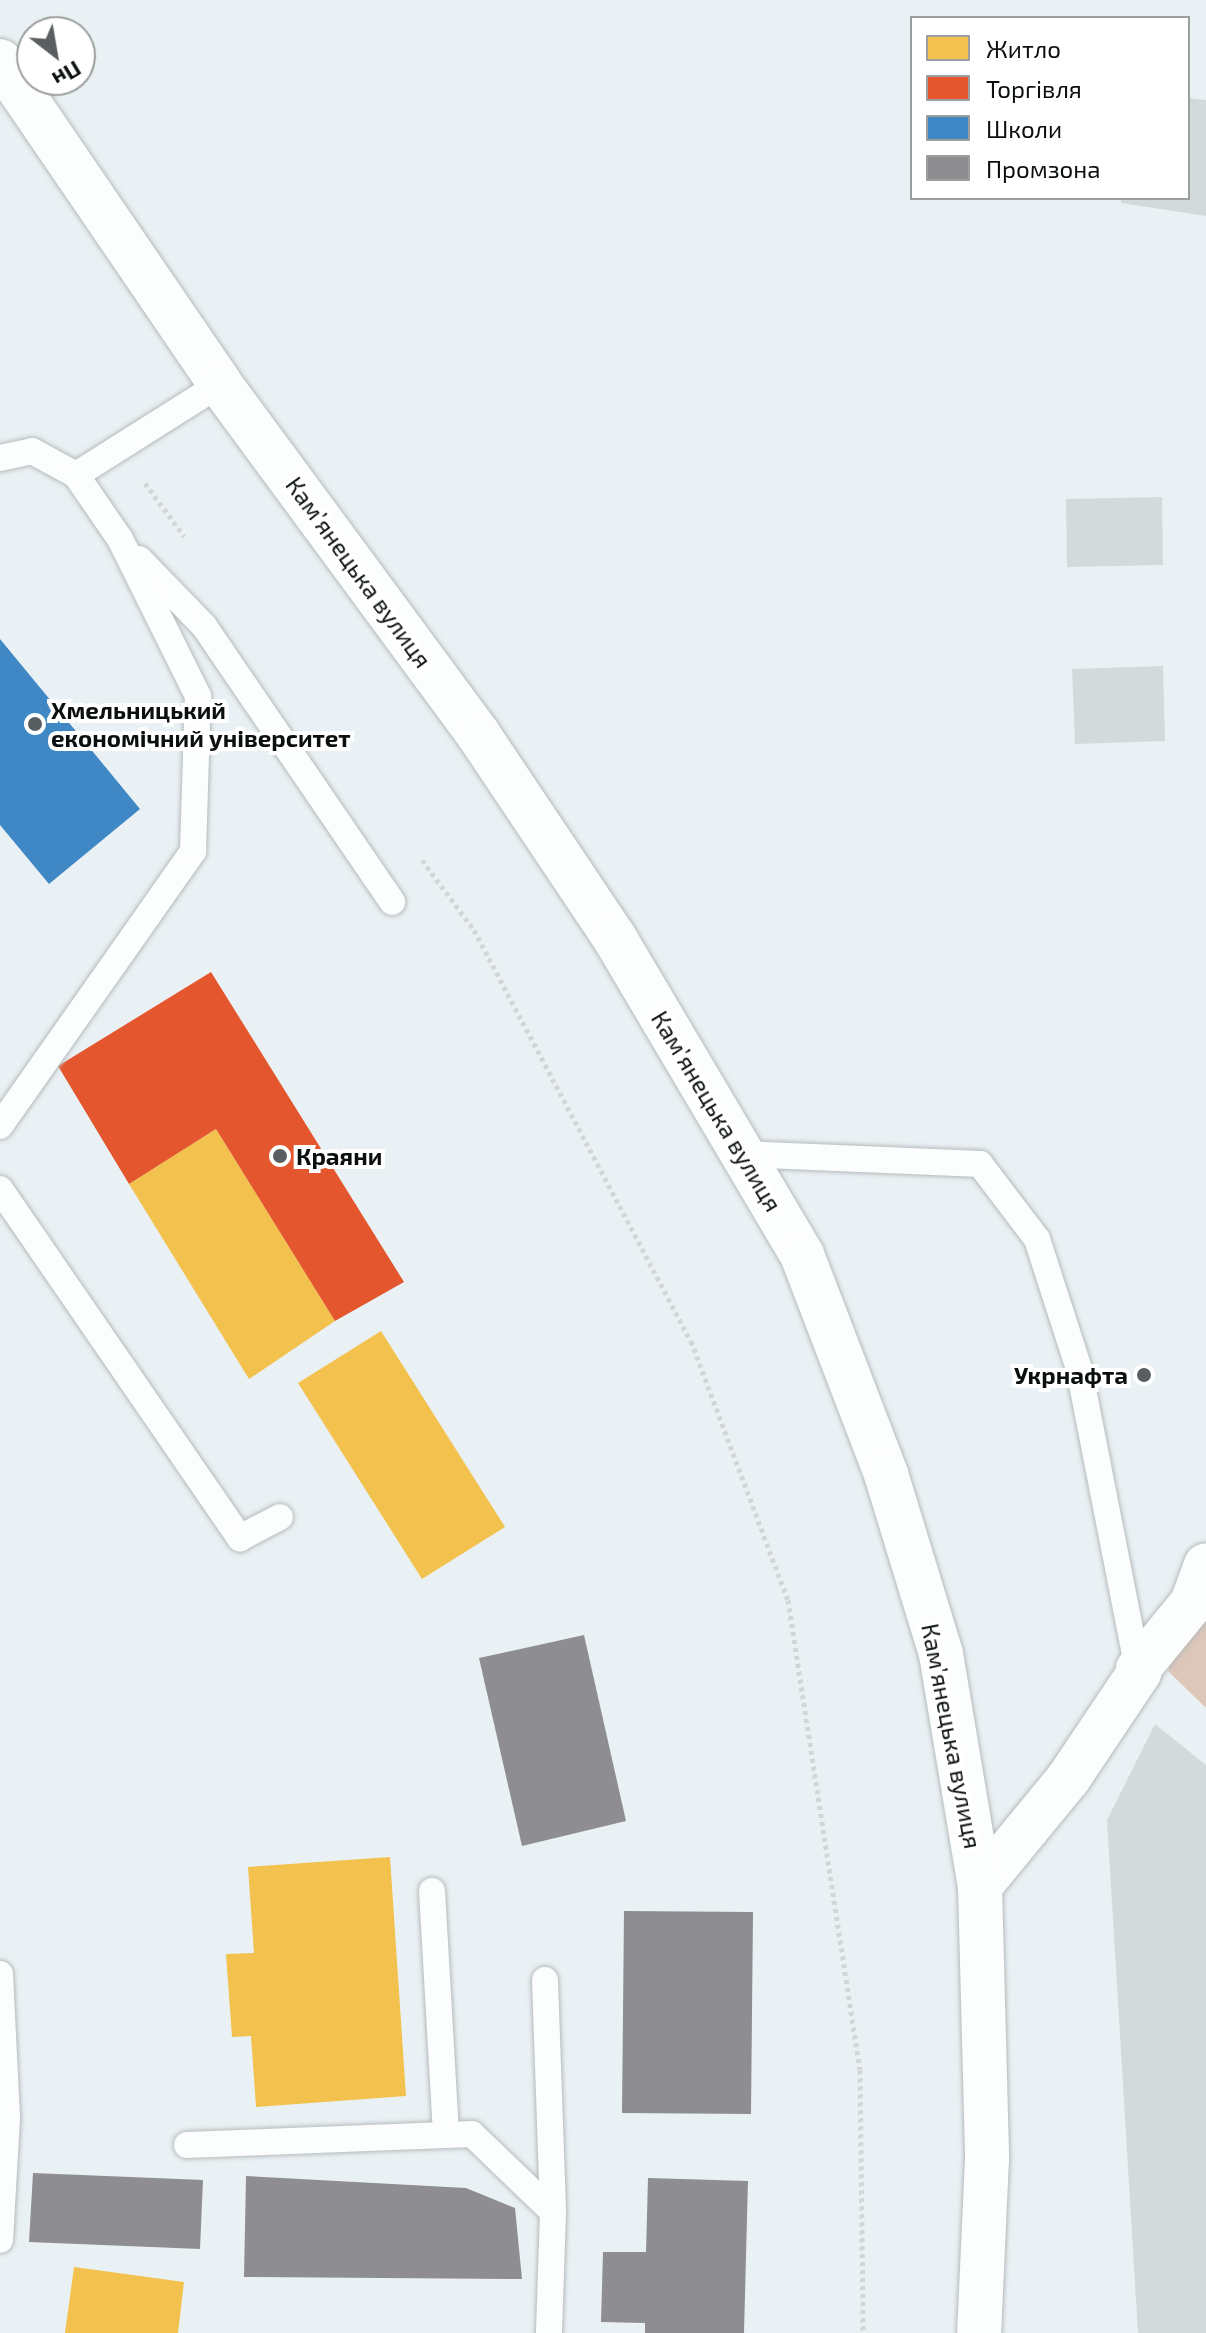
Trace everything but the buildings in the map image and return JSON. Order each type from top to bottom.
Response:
[{"type":"main road","name":"Камʼянецька вулиця","points":[[0,61],[220,384],[478,734],[614,937],[802,1255],[886,1474],[941,1654],[980,1886],[987,2159],[979,2333]]},
{"type":"main road","points":[[980,1886],[1068,1779],[1139,1673],[1138,1669],[1192,1603],[1206,1565]]},
{"type":"lane","points":[[76,475],[220,384]]},
{"type":"lane","points":[[0,458],[32,451],[76,475],[120,539],[198,696],[193,851],[0,1126]]},
{"type":"lane","points":[[120,539],[204,626],[392,902]]},
{"type":"lane","points":[[742,1154],[980,1164],[1037,1239],[1079,1369],[1138,1669]]},
{"type":"lane","points":[[1,1193],[240,1538],[280,1517]]},
{"type":"lane","points":[[432,1891],[446,2135]]},
{"type":"lane","points":[[0,1974],[7,2119],[0,2240]]},
{"type":"lane","points":[[545,1980],[553,2212],[549,2333]]},
{"type":"lane","points":[[187,2145],[472,2134],[553,2212]]},
{"type":"path","points":[[119,448],[194,550]]},
{"type":"path","points":[[418,854],[474,930],[691,1341],[788,1600],[860,2070],[863,2333]]},
{"type":"shaded area","points":[[1206,1565],[1206,1708],[1168,1671]]},
{"type":"place","name":"Хмельницький економічний університет","points":[[35,724]]},
{"type":"place","name":"Краяни","points":[[280,1156]]},
{"type":"place","name":"Укрнафта","points":[[1144,1375]]}]
